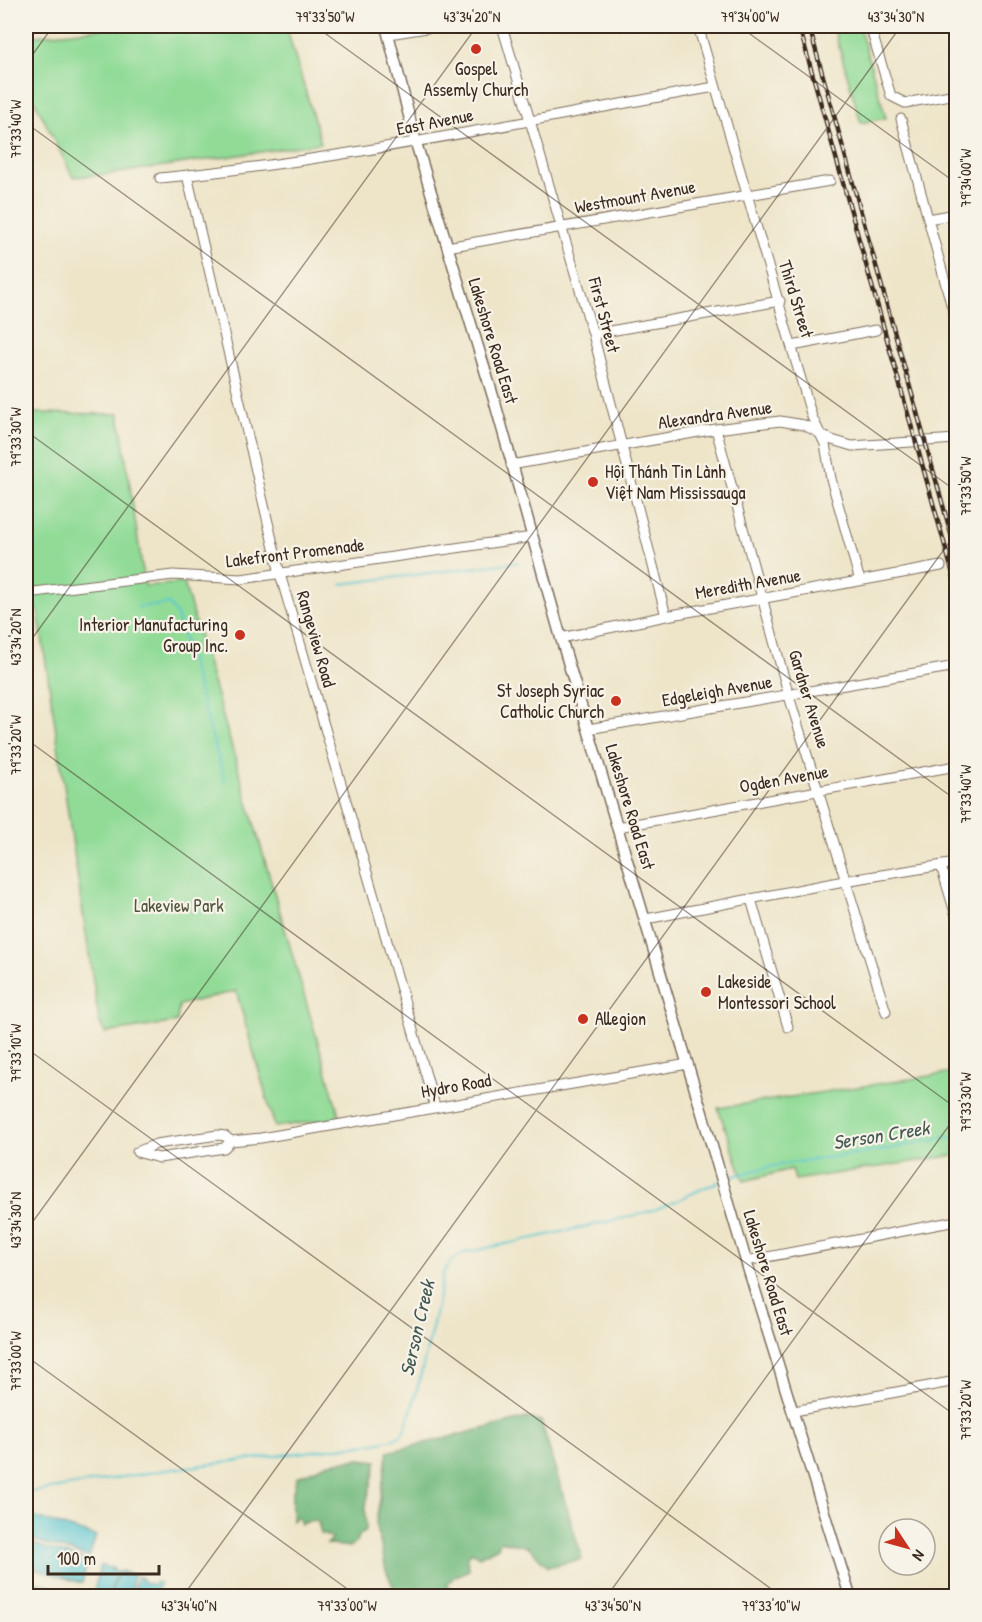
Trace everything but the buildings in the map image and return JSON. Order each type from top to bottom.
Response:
[{"type":"main road","name":"Lakeshore Road East","points":[[387,30],[416,143],[561,638],[746,1261],[850,1596]]},
{"type":"street","points":[[387,30],[439,26]]},
{"type":"street","name":"First Street","points":[[502,26],[593,334],[620,447],[666,616]]},
{"type":"street","name":"Third Street","points":[[698,26],[746,194],[780,300],[812,417],[821,433],[860,581]]},
{"type":"street","points":[[870,26],[891,96],[905,103],[957,94]]},
{"type":"street","name":"East Avenue","points":[[160,178],[416,143],[529,120],[715,87]]},
{"type":"street","points":[[902,119],[957,322]]},
{"type":"street","name":"Rangeview Road","points":[[187,175],[280,574],[435,1106]]},
{"type":"street","name":"Westmount Avenue","points":[[447,247],[830,181]]},
{"type":"street","points":[[928,219],[957,214]]},
{"type":"street","points":[[593,334],[780,300]]},
{"type":"street","points":[[792,346],[876,330]]},
{"type":"street","name":"Alexandra Avenue","points":[[512,465],[716,429],[780,421],[804,425],[832,440],[852,446],[957,439]]},
{"type":"street","name":"Gardner Avenue","points":[[716,429],[789,696],[886,1012]]},
{"type":"street","name":"Lakefront Promenade","points":[[26,592],[173,574],[241,579],[532,537]]},
{"type":"street","name":"Meredith Avenue","points":[[561,638],[666,616],[941,567]]},
{"type":"street","name":"Edgeleigh Avenue","points":[[588,729],[957,666]]},
{"type":"street","name":"Ogden Avenue","points":[[618,827],[819,789],[957,766]]},
{"type":"street","points":[[646,919],[844,881],[957,863]]},
{"type":"street","points":[[941,866],[957,916]]},
{"type":"street","points":[[752,899],[788,1027]]},
{"type":"street","name":"Hydro Road","points":[[231,1141],[312,1130],[435,1106],[688,1064]]},
{"type":"street","points":[[218,1135],[225,1136],[231,1141],[224,1148],[159,1158],[137,1152],[156,1144],[218,1135]]},
{"type":"street","points":[[746,1261],[957,1221]]},
{"type":"street","points":[[794,1411],[957,1381]]},
{"type":"green space","points":[[127,26],[286,26],[321,143],[104,175],[73,177],[26,84],[26,37]]},
{"type":"green space","points":[[833,26],[859,26],[886,118],[861,123]]},
{"type":"green space","name":"Lakeview Park","points":[[26,413],[119,414],[145,586],[184,583],[340,1118],[275,1127],[236,991],[179,1005],[177,1022],[105,1033],[99,1021],[38,610],[26,611]]},
{"type":"green space","points":[[956,1072],[956,1155],[795,1180],[792,1169],[744,1181],[718,1108]]},
{"type":"green space","points":[[527,1418],[541,1421],[582,1559],[548,1567],[529,1547],[500,1541],[498,1547],[479,1557],[473,1551],[468,1556],[469,1570],[454,1577],[447,1584],[452,1590],[452,1596],[410,1596],[409,1593],[396,1593],[386,1570],[376,1522],[388,1452]]},
{"type":"green space","points":[[359,1459],[377,1461],[365,1508],[366,1531],[360,1534],[357,1541],[349,1547],[327,1544],[333,1538],[321,1534],[318,1522],[313,1520],[301,1524],[298,1516],[292,1521],[292,1495],[297,1477],[329,1463]]},
{"type":"water","points":[[30,1516],[96,1536],[89,1557],[26,1538]]},
{"type":"water","points":[[26,1542],[88,1561],[82,1583],[26,1566]]},
{"type":"water","points":[[101,1565],[112,1568],[111,1572],[113,1568],[117,1572],[109,1596],[93,1593]]},
{"type":"water","points":[[123,1571],[122,1575],[124,1572],[135,1575],[128,1596],[110,1596],[118,1572]]},
{"type":"water","points":[[138,1576],[142,1578],[142,1581],[154,1585],[155,1582],[160,1583],[155,1596],[131,1596]]},
{"type":"water","points":[[26,1579],[52,1587],[49,1596],[26,1596]]},
{"type":"waterway","points":[[342,584],[518,562]]},
{"type":"waterway","points":[[138,607],[169,604],[177,615],[225,781]]},
{"type":"waterway","name":"Serson Creek","points":[[726,1179],[751,1171],[801,1161],[956,1137]]},
{"type":"waterway","name":"Serson Creek","points":[[26,1493],[166,1470],[376,1443],[397,1438],[407,1425],[419,1384],[443,1273],[453,1259],[464,1253],[647,1212],[666,1206],[718,1182]]},
{"type":"railway","points":[[799,26],[956,585]]},
{"type":"railway","points":[[809,26],[956,552]]},
{"type":"place","name":"Gospel Assemly Church","points":[[476,49]]},
{"type":"place","name":"Hội Thánh Tin Lành Việt Nam Mississauga","points":[[593,482]]},
{"type":"place","name":"Interior Manufacturing Group Inc.","points":[[240,635]]},
{"type":"place","name":"St Joseph Syriac Catholic Church","points":[[616,701]]},
{"type":"place","name":"Lakeside Montessori School","points":[[706,992]]},
{"type":"place","name":"Allegion","points":[[583,1019]]}]
